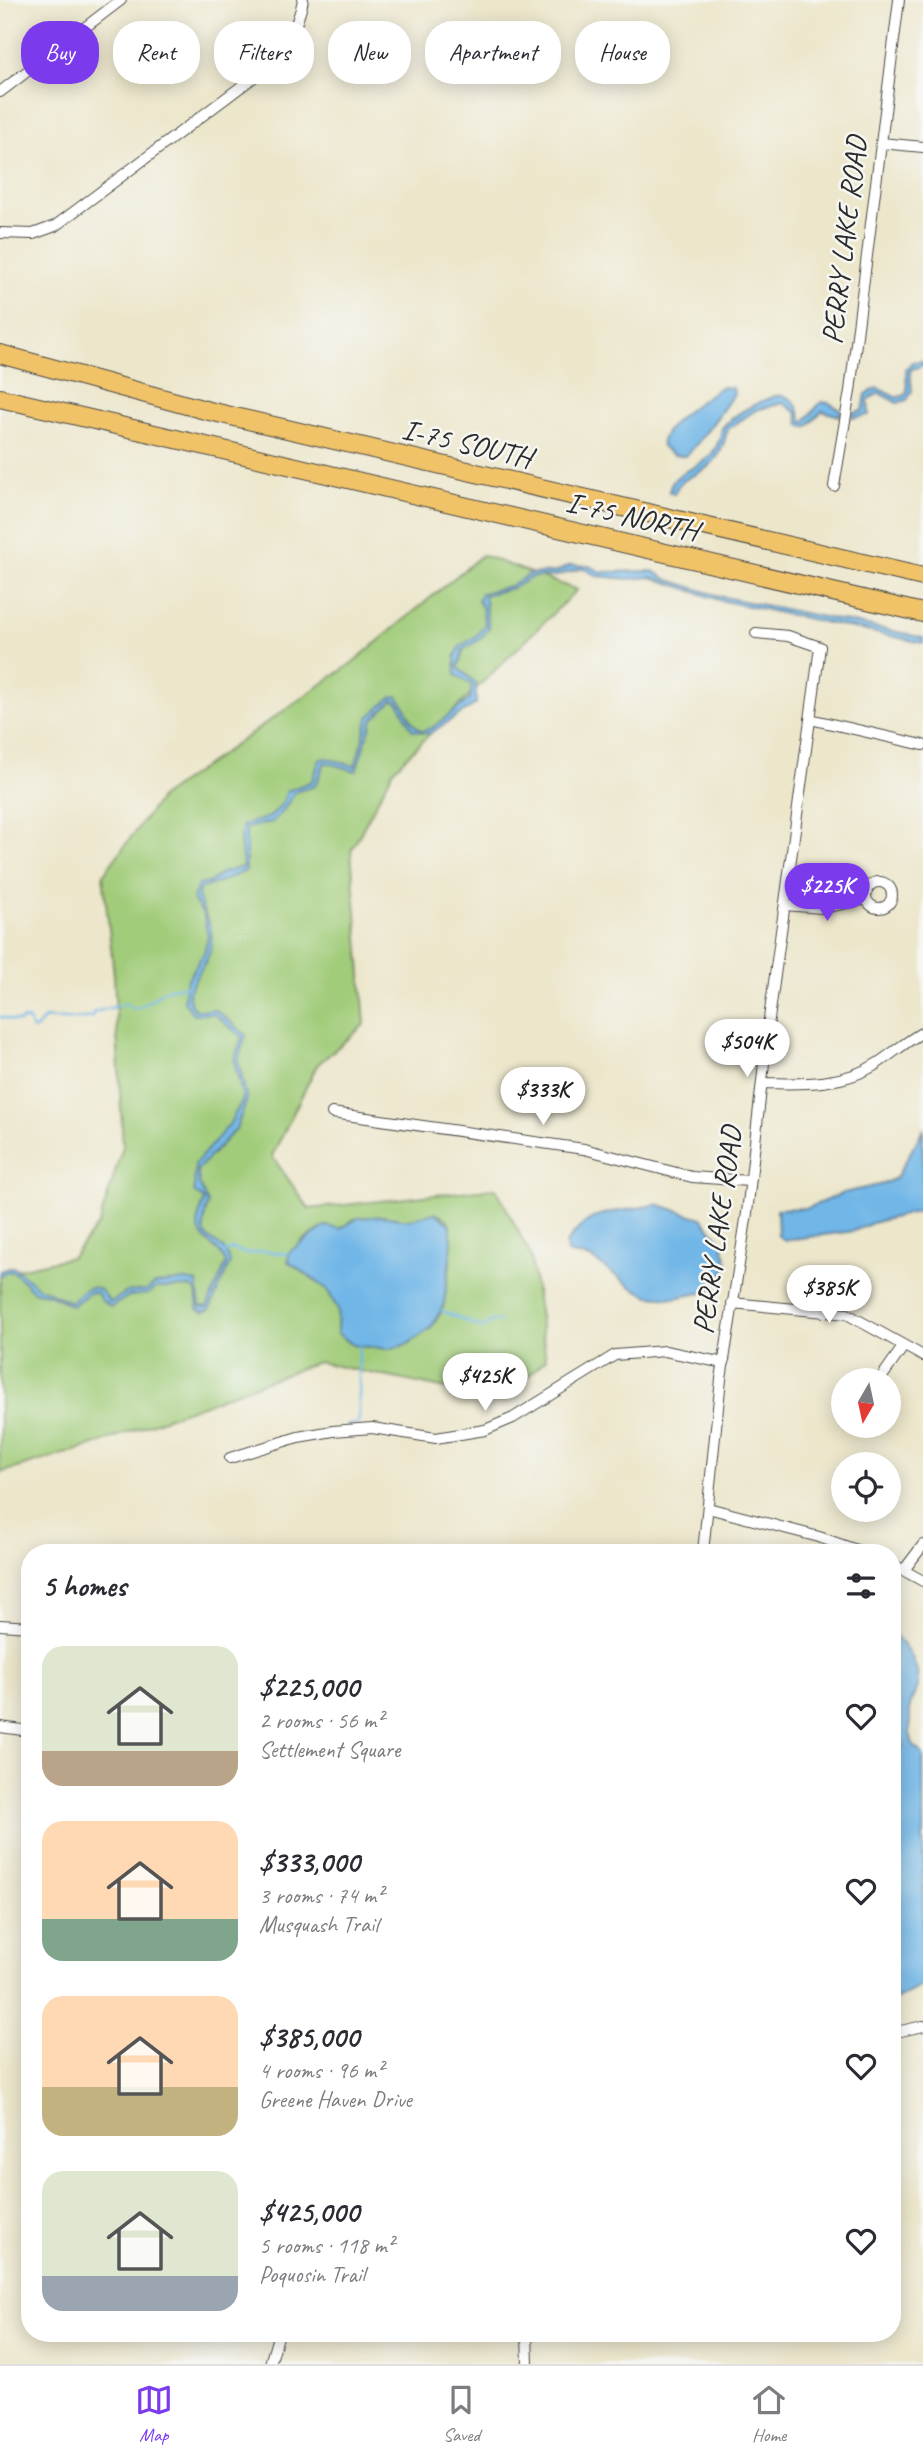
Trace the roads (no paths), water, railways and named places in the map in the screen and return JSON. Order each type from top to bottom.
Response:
[{"type":"highway","name":"I-75 SOUTH","points":[[0,354],[85,380],[218,414],[923,577]]},
{"type":"highway","name":"I-75 NORTH","points":[[0,398],[923,613]]},
{"type":"street","points":[[0,92],[121,0]]},
{"type":"street","points":[[0,233],[33,234],[55,226],[262,71],[279,55],[292,35],[303,0]]},
{"type":"street","name":"PERRY LAKE ROAD","points":[[834,486],[850,391],[899,0]]},
{"type":"street","points":[[881,143],[923,147]]},
{"type":"street","name":"PERRY LAKE ROAD","points":[[704,1544],[724,1363],[820,647],[788,636],[756,633]]},
{"type":"street","points":[[810,719],[923,745]]},
{"type":"street","points":[[785,905],[822,908],[866,899]]},
{"type":"street","points":[[762,1083],[802,1084],[843,1079],[876,1065],[923,1032]]},
{"type":"street","points":[[332,1114],[571,1147],[692,1177],[749,1181]]},
{"type":"street","points":[[732,1303],[835,1310],[864,1322],[923,1356]]},
{"type":"street","points":[[889,1368],[903,1346]]},
{"type":"street","points":[[230,1458],[298,1437],[333,1431],[372,1428],[436,1438],[485,1430],[513,1418],[615,1355],[666,1351],[724,1363]]},
{"type":"street","points":[[708,1507],[839,1544]]},
{"type":"street","points":[[904,1570],[923,1545]]},
{"type":"street","points":[[901,1568],[923,1581]]},
{"type":"street","points":[[0,1625],[21,1626]]},
{"type":"street","points":[[0,1727],[21,1730]]},
{"type":"street","points":[[901,2031],[923,2026]]},
{"type":"street","points":[[270,2364],[276,2342]]},
{"type":"street","points":[[527,2342],[528,2364]]},
{"type":"water","points":[[923,361],[923,365],[910,370],[912,391],[907,400],[897,403],[879,393],[868,400],[869,415],[852,418],[853,413],[863,410],[866,394],[878,388],[895,397],[904,396],[907,391],[906,369],[912,362]]},
{"type":"water","points":[[721,387],[733,388],[734,394],[691,451],[685,456],[674,455],[662,447],[662,439],[675,422]]},
{"type":"water","points":[[775,396],[792,400],[803,423],[821,402],[841,410],[840,416],[822,411],[808,426],[803,427],[799,424],[797,413],[783,403],[756,410],[729,428],[722,449],[712,463],[681,483],[674,494],[669,492],[672,483],[679,476],[712,454],[722,428],[728,422],[747,409]]},
{"type":"water","points":[[571,565],[589,566],[601,572],[653,571],[669,580],[719,596],[902,633],[923,638],[923,643],[719,600],[651,577],[629,579],[597,576],[583,568],[556,576],[532,577],[513,588],[484,595],[489,628],[480,639],[463,650],[458,668],[476,683],[476,704],[429,734],[412,730],[399,703],[393,700],[373,719],[356,771],[325,762],[315,786],[295,792],[272,822],[246,828],[246,870],[201,888],[198,893],[210,926],[212,941],[207,958],[191,988],[190,1003],[195,1010],[216,1010],[246,1035],[238,1060],[247,1100],[236,1129],[197,1170],[200,1186],[208,1203],[204,1219],[206,1236],[221,1247],[230,1263],[210,1309],[204,1312],[198,1309],[196,1291],[191,1287],[156,1288],[148,1294],[129,1296],[111,1307],[101,1300],[97,1293],[90,1292],[72,1306],[51,1295],[33,1291],[14,1272],[7,1272],[0,1277],[0,1271],[13,1267],[38,1287],[71,1302],[83,1290],[91,1288],[102,1291],[111,1302],[127,1292],[147,1290],[155,1284],[186,1280],[197,1282],[200,1306],[207,1307],[226,1264],[199,1229],[198,1219],[204,1200],[194,1192],[195,1164],[229,1125],[243,1099],[234,1060],[242,1037],[214,1014],[193,1014],[184,1001],[186,982],[204,953],[208,937],[204,916],[193,899],[198,885],[209,883],[222,873],[243,867],[240,838],[243,825],[270,817],[282,804],[287,791],[312,781],[320,759],[327,758],[355,766],[369,717],[390,698],[397,696],[414,724],[422,731],[432,728],[470,699],[472,685],[456,675],[455,657],[460,647],[476,636],[485,625],[482,607],[478,601],[481,593],[510,586],[530,574],[556,572]]},
{"type":"water","points":[[923,1130],[923,1210],[872,1223],[854,1231],[785,1240],[778,1236],[777,1209],[808,1208],[843,1193],[883,1184],[896,1178]]},
{"type":"water","points":[[656,1204],[702,1218],[723,1244],[728,1265],[711,1291],[674,1298],[649,1296],[591,1258],[567,1253],[566,1244],[576,1231],[595,1217]]},
{"type":"water","points":[[435,1213],[450,1224],[452,1242],[444,1304],[431,1328],[408,1344],[389,1349],[353,1345],[337,1333],[338,1310],[327,1289],[288,1261],[289,1252],[326,1226],[340,1229],[358,1218],[383,1216],[407,1220]]},
{"type":"water","points":[[901,1643],[913,1659],[917,1671],[918,1687],[910,1703],[910,1733],[913,1746],[923,1754],[923,1985],[901,1997],[901,1747]]},
{"type":"waterway","points":[[0,1017],[20,1022],[23,1019],[29,1021],[32,1029],[36,1029],[45,1018],[92,1017],[94,1012],[126,1004],[134,1009],[169,989],[187,986]]},
{"type":"waterway","points":[[226,1252],[232,1249],[248,1254],[264,1251],[288,1254]]},
{"type":"waterway","points":[[442,1311],[483,1328],[491,1321],[500,1322]]},
{"type":"waterway","points":[[347,1425],[357,1424],[359,1420],[359,1346]]}]
